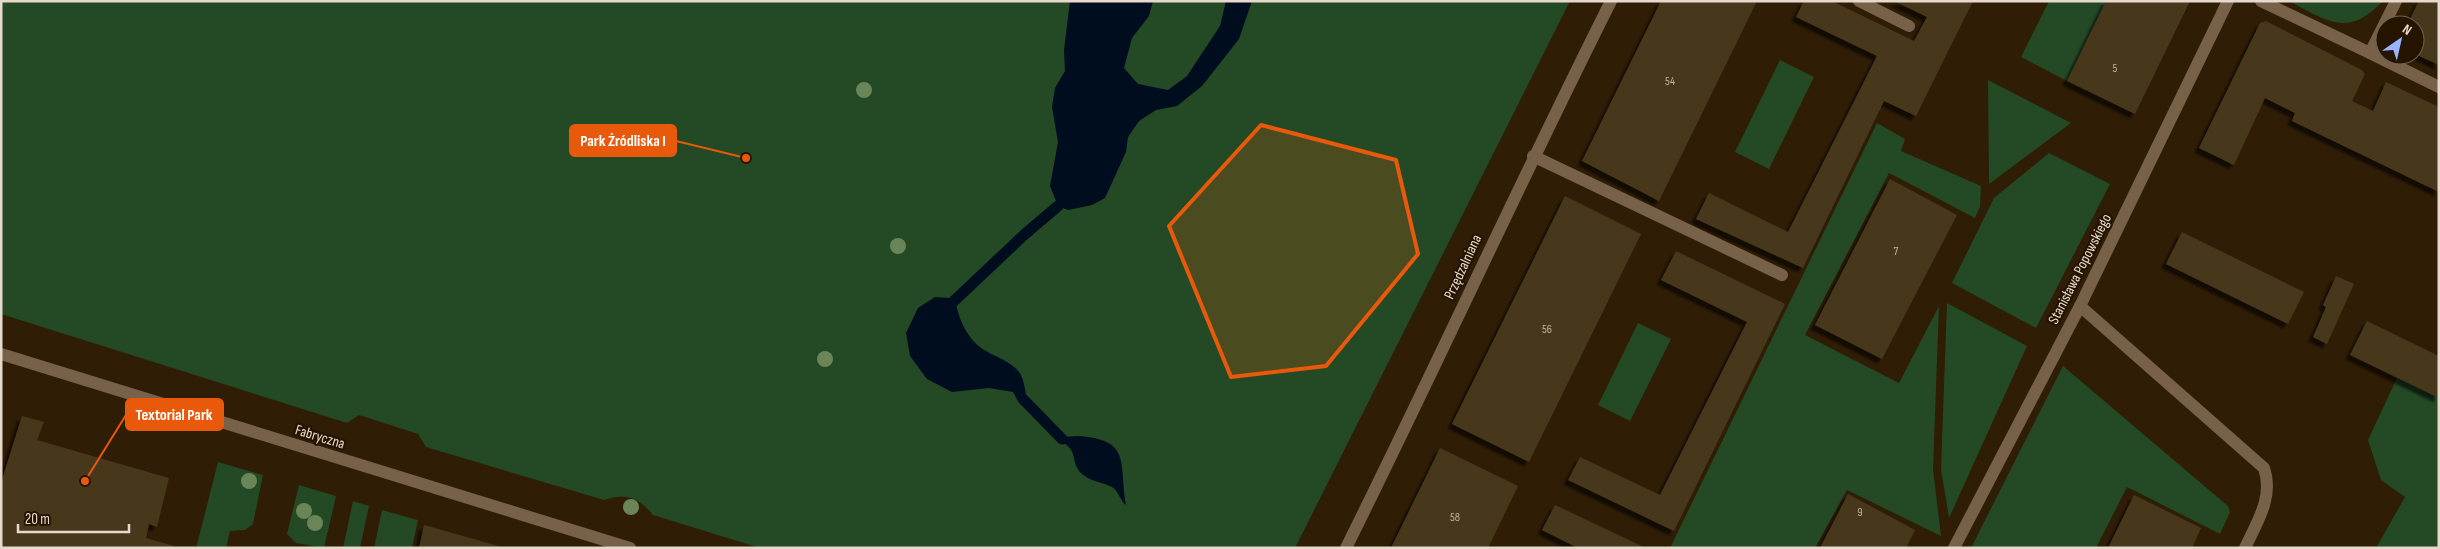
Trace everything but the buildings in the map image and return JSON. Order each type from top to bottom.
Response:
[{"type":"street","name":"Przędzalniana","points":[[1346,548],[1410,420],[1533,156],[1611,1]]},
{"type":"street","points":[[1859,1],[1909,26]]},
{"type":"street","name":"Stanisława Popowskiego","points":[[1954,548],[2080,306],[2228,1]]},
{"type":"street","points":[[2261,1],[2439,87]]},
{"type":"street","points":[[2370,54],[2396,1]]},
{"type":"street","points":[[1533,156],[1782,275]]},
{"type":"street","points":[[2080,306],[2264,468],[2269,482],[2268,496],[2245,548]]},
{"type":"street","name":"Fabryczna","points":[[1,354],[630,548]]},
{"type":"highlighted area","points":[[1261,125],[1396,160],[1418,254],[1326,366],[1231,377],[1169,226]]},
{"type":"green space","points":[[1,1],[1570,1],[1295,548],[760,548],[653,515],[637,500],[631,498],[619,497],[604,500],[426,447],[418,434],[359,415],[347,423],[1,314]]},
{"type":"green space","points":[[2049,1],[2106,1],[2067,81],[2021,57]]},
{"type":"green space","points":[[2288,1],[2383,1],[2370,13],[2358,20],[2347,23],[2326,19]]},
{"type":"green space","points":[[1780,60],[1814,77],[1769,169],[1735,152]]},
{"type":"green space","points":[[1988,80],[2071,123],[1989,184]]},
{"type":"green space","points":[[1877,123],[1905,139],[1901,151],[1981,186],[1980,207],[1975,218],[1889,173],[1805,335],[1899,383],[1939,306],[1933,469],[1941,536],[1847,490],[1815,548],[1670,548]]},
{"type":"green space","points":[[2049,153],[2110,184],[2036,328],[1952,283],[1994,198]]},
{"type":"green space","points":[[1947,303],[2027,346],[1949,518],[1941,469]]},
{"type":"green space","points":[[1638,323],[1671,339],[1630,421],[1598,405]]},
{"type":"green space","points":[[2063,366],[2228,506],[2230,512],[2220,534],[2127,487],[2096,548],[1971,548]]},
{"type":"green space","points":[[2397,378],[2439,398],[2439,548],[2376,548],[2405,497],[2381,480],[2368,440]]},
{"type":"green space","points":[[218,462],[263,475],[253,524],[245,530],[230,531],[226,548],[196,548]]},
{"type":"green space","points":[[299,485],[336,496],[324,548],[296,543],[287,534]]},
{"type":"green space","points":[[353,501],[369,506],[360,548],[343,548]]},
{"type":"green space","points":[[382,510],[418,520],[412,548],[374,548]]},
{"type":"water","points":[[1070,1],[1153,1],[1149,16],[1132,38],[1124,68],[1138,84],[1168,90],[1187,76],[1220,26],[1226,1],[1252,1],[1239,39],[1202,86],[1177,106],[1156,110],[1139,121],[1128,137],[1126,152],[1105,198],[1092,205],[1068,210],[1058,206],[1050,186],[1058,142],[1052,107],[1055,88],[1065,71],[1064,50]]},
{"type":"water","points":[[935,297],[950,298],[956,303],[962,324],[970,337],[980,347],[1008,362],[1019,372],[1027,399],[1018,401],[1013,392],[989,388],[952,392],[927,379],[910,356],[906,333],[918,308]]},
{"type":"water","points":[[1063,437],[1095,438],[1107,442],[1115,448],[1120,456],[1122,466],[1126,505],[1112,487],[1083,475],[1077,468],[1070,448],[1060,441]]},
{"type":"waterway","points":[[954,301],[1025,234],[1058,206]]},
{"type":"waterway","points":[[1023,399],[1062,439]]},
{"type":"place","name":"Park Źródliska I","points":[[746,158]]},
{"type":"place","name":"Textorial Park","points":[[85,481]]}]
